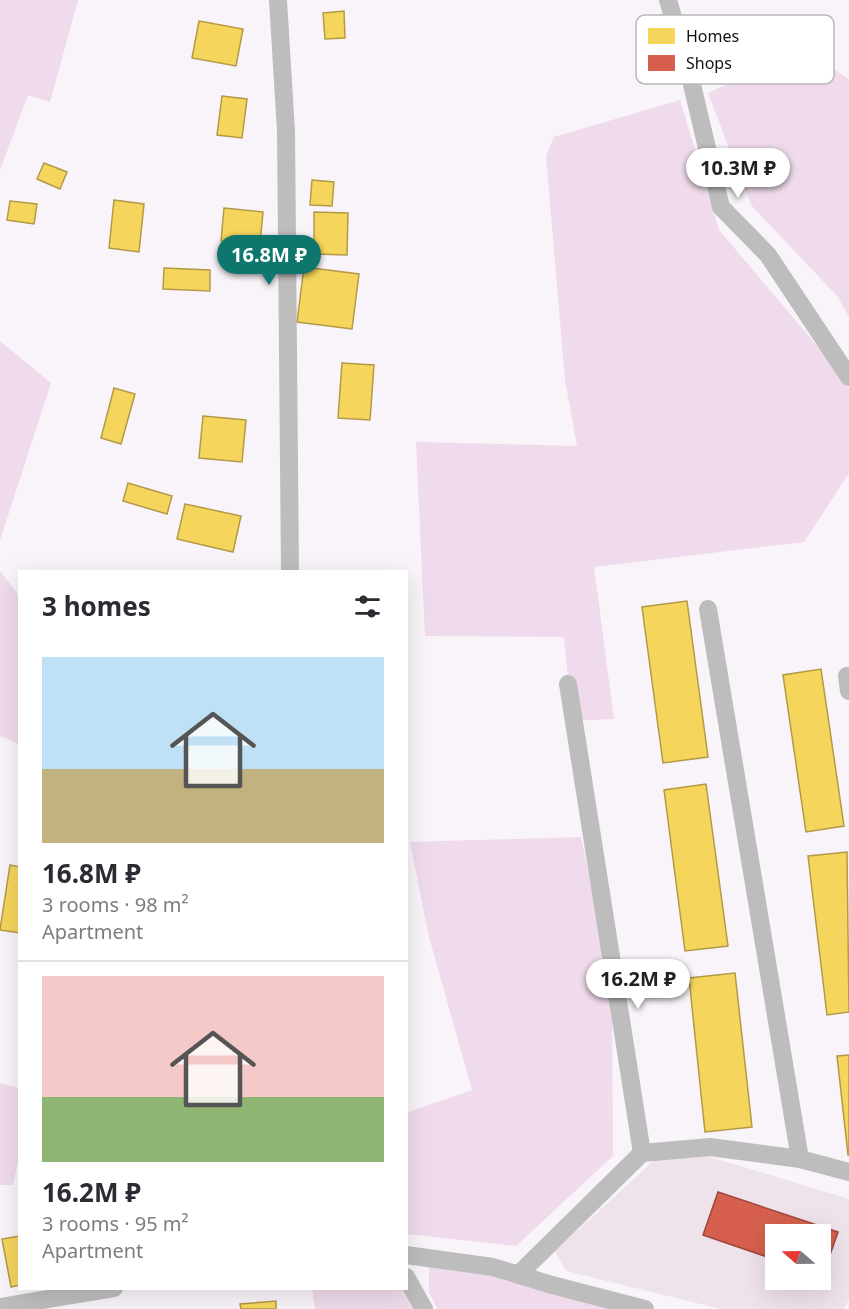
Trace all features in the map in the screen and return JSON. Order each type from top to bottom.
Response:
[{"type":"street","points":[[278,0],[286,131],[290,570]]},
{"type":"street","points":[[668,0],[672,15]]},
{"type":"street","points":[[692,84],[721,207],[768,255],[849,377]]},
{"type":"street","points":[[708,609],[800,1159]]},
{"type":"street","points":[[568,684],[642,1153]]},
{"type":"street","points":[[518,1275],[642,1153],[710,1148],[800,1159],[849,1172]]},
{"type":"street","points":[[408,1256],[493,1267],[645,1309]]},
{"type":"street","points":[[408,1281],[424,1309]]},
{"type":"street","points":[[0,1307],[102,1290]]},
{"type":"shaded area","points":[[0,0],[78,0],[50,102],[28,95],[0,170]]},
{"type":"shaded area","points":[[834,69],[849,79],[849,317],[838,297],[751,205],[708,93],[728,84],[834,84]]},
{"type":"shaded area","points":[[680,100],[719,230],[829,360],[849,389],[849,473],[804,542],[594,567],[614,719],[572,721],[564,637],[425,636],[416,442],[577,446],[565,380],[546,156],[554,137]]},
{"type":"shaded area","points":[[0,341],[51,383],[0,540]]},
{"type":"shaded area","points":[[0,571],[18,595],[18,744],[0,736]]},
{"type":"shaded area","points":[[581,837],[612,987],[613,1156],[516,1246],[408,1234],[408,1112],[472,1090],[429,937],[410,842]]},
{"type":"shaded area","points":[[0,1083],[18,1088],[18,1161],[13,1185],[0,1185]]},
{"type":"shaded area","points":[[671,1145],[849,1199],[849,1300],[843,1309],[721,1309],[566,1271],[555,1251]]},
{"type":"shaded area","points":[[429,1267],[517,1279],[627,1309],[438,1309],[429,1293]]},
{"type":"shaded area","points":[[312,1290],[406,1290],[416,1309],[315,1309]]},
{"type":"building: Homes","points":[[344,11],[345,38],[325,39],[323,13]]},
{"type":"building: Homes","points":[[199,21],[243,29],[236,66],[192,58]]},
{"type":"building: Homes","points":[[222,96],[247,99],[242,138],[217,135]]},
{"type":"building: Homes","points":[[44,163],[67,172],[60,189],[37,179]]},
{"type":"building: Homes","points":[[312,180],[334,182],[332,206],[310,205]]},
{"type":"building: Homes","points":[[114,200],[144,204],[139,252],[109,248]]},
{"type":"building: Homes","points":[[10,201],[37,204],[34,224],[7,220]]},
{"type":"building: Homes","points":[[224,208],[263,212],[260,244],[221,241]]},
{"type":"building: Homes","points":[[314,212],[348,213],[347,255],[314,254]]},
{"type":"building: Homes","points":[[304,267],[359,274],[352,329],[297,322]]},
{"type":"building: Homes","points":[[164,268],[210,270],[210,291],[163,289]]},
{"type":"building: Homes","points":[[342,363],[374,365],[370,420],[338,418]]},
{"type":"building: Homes","points":[[114,388],[135,394],[121,444],[101,438]]},
{"type":"building: Homes","points":[[203,416],[246,420],[242,462],[199,458]]},
{"type":"building: Homes","points":[[128,483],[172,496],[167,514],[123,501]]},
{"type":"building: Homes","points":[[185,504],[241,516],[233,552],[177,539]]},
{"type":"building: Homes","points":[[687,601],[708,757],[663,763],[642,607]]},
{"type":"building: Homes","points":[[821,669],[844,826],[806,832],[783,675]]},
{"type":"building: Homes","points":[[706,784],[728,946],[685,951],[664,790]]},
{"type":"building: Homes","points":[[847,852],[849,1012],[827,1015],[808,856]]},
{"type":"building: Homes","points":[[10,865],[18,867],[18,933],[0,930]]},
{"type":"building: Homes","points":[[735,973],[752,1127],[705,1132],[689,978]]},
{"type":"building: Homes","points":[[849,1055],[849,1155],[848,1155],[837,1056]]},
{"type":"building: Homes","points":[[18,1236],[18,1285],[11,1287],[2,1239]]},
{"type":"building: Homes","points":[[276,1301],[276,1309],[241,1309],[240,1304]]},
{"type":"building: Shops","points":[[718,1192],[814,1224],[765,1224],[765,1256],[703,1235]]},
{"type":"building: Shops","points":[[831,1230],[838,1232],[831,1252]]}]
